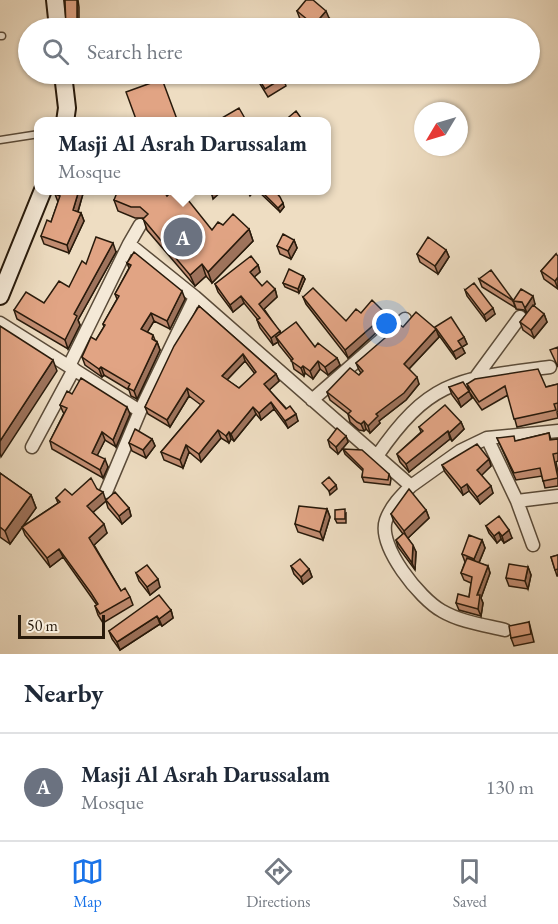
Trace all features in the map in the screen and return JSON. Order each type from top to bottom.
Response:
[{"type":"main road","points":[[55,0],[57,18]]},
{"type":"main road","points":[[64,84],[67,108],[65,117]]},
{"type":"main road","points":[[0,296],[41,195]]},
{"type":"street","points":[[32,447],[140,225]]},
{"type":"street","points":[[129,244],[195,297],[411,486]]},
{"type":"street","points":[[106,492],[140,411],[195,297]]},
{"type":"street","points":[[476,377],[520,317]]},
{"type":"street","points":[[312,400],[405,319]]},
{"type":"street","points":[[0,323],[140,411]]},
{"type":"street","points":[[377,456],[400,423],[433,395],[449,385],[476,377],[550,367]]},
{"type":"street","points":[[505,630],[466,621],[442,611],[423,596],[403,573],[389,544],[385,522],[394,504],[411,486],[460,451],[486,438],[558,431]]},
{"type":"street","points":[[486,438],[517,501],[533,545]]},
{"type":"street","points":[[517,501],[558,496]]},
{"type":"lane","points":[[0,140],[34,135]]},
{"type":"building","points":[[65,0],[77,0],[77,18],[66,18]]},
{"type":"building","points":[[306,0],[313,0],[326,11],[320,18],[306,18],[297,11]]},
{"type":"building","points":[[148,84],[164,84],[176,117],[135,117],[126,92]]},
{"type":"building","points":[[262,84],[273,84],[265,89]]},
{"type":"building","points":[[239,108],[244,117],[224,117]]},
{"type":"building","points":[[296,111],[300,117],[289,117]]},
{"type":"building","points":[[58,195],[78,195],[73,210],[81,213],[67,245],[41,236],[47,220],[51,222],[60,196]]},
{"type":"building","points":[[116,195],[184,195],[212,230],[218,222],[223,225],[233,214],[249,229],[208,272],[202,264],[190,275],[143,219],[148,214],[140,207],[131,207],[114,200]]},
{"type":"building","points":[[265,195],[278,195],[283,203],[278,208]]},
{"type":"building","points":[[283,234],[294,240],[288,251],[277,246]]},
{"type":"building","points":[[96,237],[113,243],[74,314],[77,316],[65,340],[14,310],[26,292],[44,303],[59,281],[69,287],[82,261],[86,264]]},
{"type":"building","points":[[428,237],[446,250],[435,266],[417,254]]},
{"type":"building","points":[[134,252],[182,291],[167,321],[151,313],[141,329],[153,335],[152,339],[157,342],[134,391],[128,388],[130,384],[101,367],[99,369],[82,357],[91,337],[96,340],[105,325],[103,324],[119,296],[115,294],[131,265],[127,263]]},
{"type":"building","points":[[556,254],[558,256],[558,277],[555,281],[541,271]]},
{"type":"building","points":[[251,256],[258,265],[250,272],[262,286],[267,281],[275,289],[259,304],[280,331],[271,338],[257,320],[260,318],[241,296],[230,305],[215,284]]},
{"type":"building","points":[[289,269],[303,276],[298,289],[283,283]]},
{"type":"building","points":[[491,270],[513,300],[479,279]]},
{"type":"building","points":[[474,283],[493,308],[484,315],[465,290]]},
{"type":"building","points":[[313,288],[346,321],[356,309],[361,313],[372,300],[386,314],[345,350],[303,297]]},
{"type":"building","points":[[521,289],[533,296],[525,308],[522,302],[513,301]]},
{"type":"building","points":[[533,305],[544,314],[531,330],[520,322]]},
{"type":"building","points":[[199,306],[276,374],[264,384],[286,409],[290,406],[296,414],[285,421],[271,402],[259,413],[253,407],[231,434],[229,432],[226,436],[218,430],[199,454],[186,445],[180,460],[161,452],[204,401],[187,388],[167,420],[145,407],[174,346]],"holes":[[[243,354],[256,372],[239,388],[222,376]]]},
{"type":"building","points":[[416,312],[436,329],[404,364],[417,377],[404,393],[376,414],[378,416],[368,426],[364,421],[361,424],[357,422],[348,414],[351,411],[327,392],[350,368],[359,375],[363,371],[356,363],[400,325],[403,327]]},
{"type":"building","points":[[451,317],[464,337],[458,341],[462,347],[453,352],[435,327]]},
{"type":"building","points":[[296,322],[315,347],[318,343],[337,358],[325,367],[318,361],[310,371],[291,361],[293,359],[276,337]]},
{"type":"building","points":[[0,326],[53,360],[0,441]]},
{"type":"building","points":[[558,347],[558,367],[550,350]]},
{"type":"building","points":[[538,369],[546,387],[558,384],[558,403],[554,404],[556,410],[514,419],[505,386],[479,402],[467,384],[475,379]]},
{"type":"building","points":[[81,378],[127,407],[113,440],[102,432],[92,453],[105,459],[100,470],[50,441],[67,408],[60,405],[67,391],[72,394]]},
{"type":"building","points":[[463,382],[469,391],[458,399],[449,387]]},
{"type":"building","points":[[445,405],[461,422],[406,464],[397,454],[423,431],[419,427]]},
{"type":"building","points":[[337,428],[346,436],[336,447],[328,440]]},
{"type":"building","points":[[135,429],[152,439],[143,450],[129,443]]},
{"type":"building","points":[[549,433],[550,440],[558,439],[558,453],[553,454],[558,478],[543,481],[540,468],[514,473],[497,438],[514,436],[515,441]]},
{"type":"building","points":[[477,444],[489,459],[477,470],[491,486],[477,497],[467,484],[461,488],[442,465]]},
{"type":"building","points":[[343,449],[362,450],[389,474],[388,480],[362,477],[363,469]]},
{"type":"building","points":[[0,473],[31,495],[5,531],[0,527]]},
{"type":"building","points":[[329,477],[336,485],[329,491],[322,483]]},
{"type":"building","points":[[91,478],[97,489],[103,492],[87,506],[104,524],[89,538],[121,591],[125,588],[130,597],[100,614],[95,606],[98,604],[59,549],[47,558],[22,527],[60,502],[56,498],[65,489],[72,495]]},
{"type":"building","points":[[409,489],[426,510],[404,531],[391,514]]},
{"type":"building","points":[[115,492],[129,508],[119,516],[106,500]]},
{"type":"building","points":[[299,506],[327,509],[320,532],[295,524]]},
{"type":"building","points":[[345,509],[345,519],[335,519],[335,510]]},
{"type":"building","points":[[499,516],[509,530],[502,536],[499,532],[494,536],[486,526]]},
{"type":"building","points":[[404,533],[413,545],[412,563],[396,540]]},
{"type":"building","points":[[469,535],[482,540],[474,559],[462,554]]},
{"type":"building","points":[[558,555],[558,569],[555,570],[551,557]]},
{"type":"building","points":[[467,558],[488,566],[477,595],[480,595],[478,609],[456,603],[458,594],[469,597],[472,577],[461,573]]},
{"type":"building","points":[[300,559],[309,569],[301,577],[291,566]]},
{"type":"building","points":[[509,564],[528,567],[525,581],[506,578]]},
{"type":"building","points":[[147,565],[158,579],[147,587],[136,573]]},
{"type":"building","points":[[159,595],[171,610],[159,619],[157,616],[117,642],[109,631]]},
{"type":"building","points":[[529,622],[531,634],[511,638],[509,626]]},
{"type":"place","name":"Masji Al Asrah Darussalam","points":[[183,237]]}]
